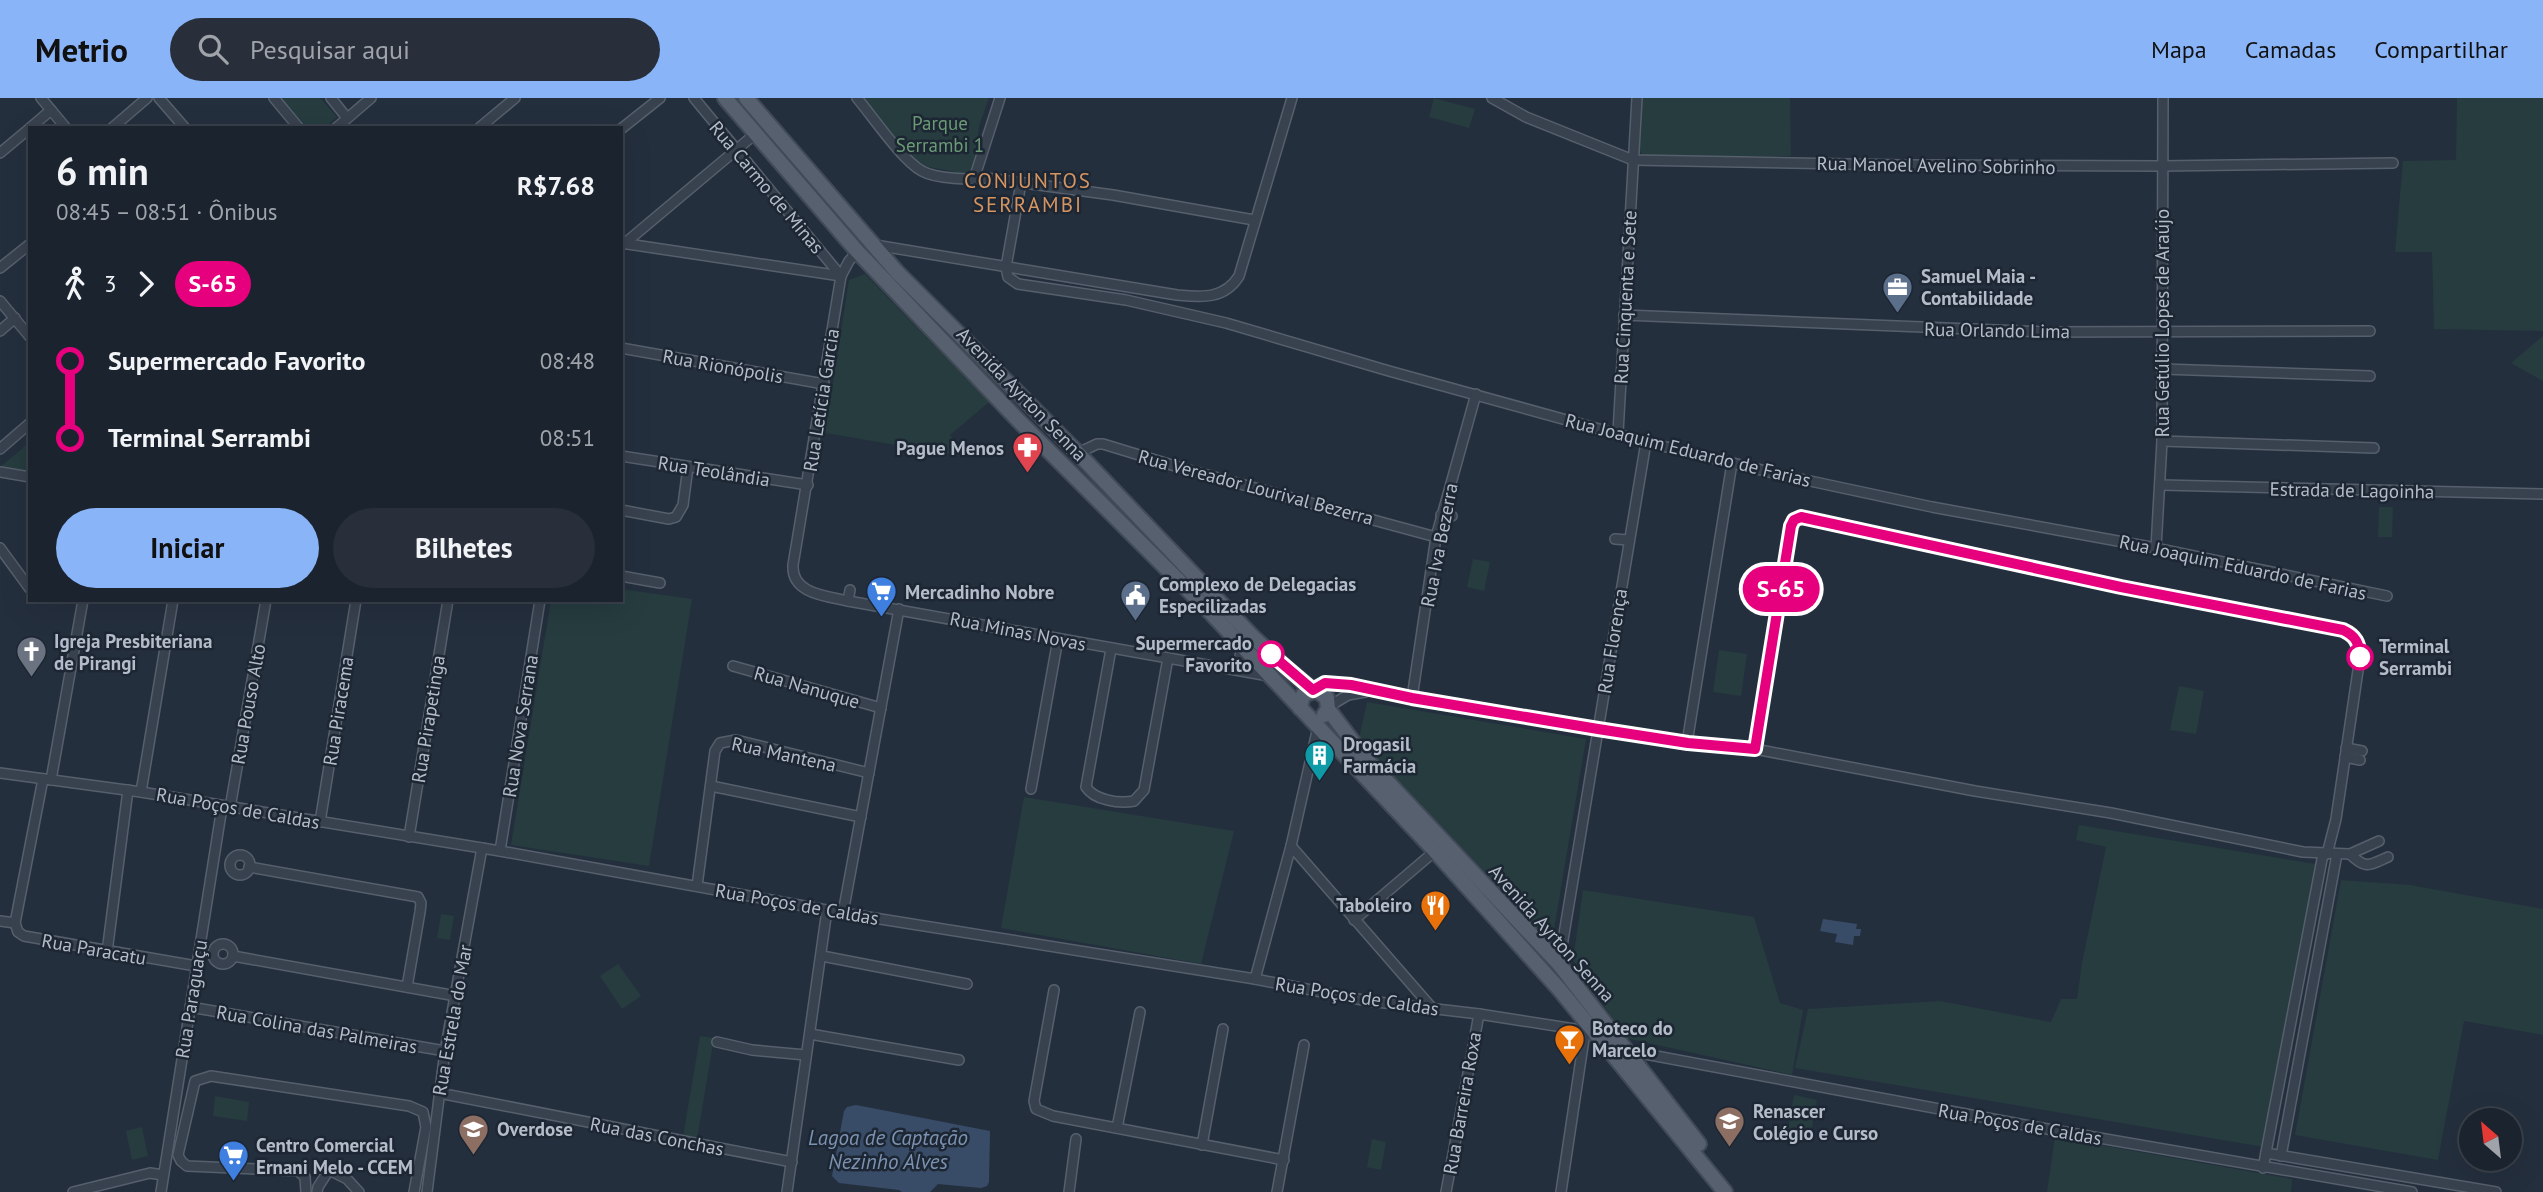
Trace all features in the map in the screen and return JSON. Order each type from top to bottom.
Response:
[{"type":"main road","name":"Avenida Ayrton Senna","points":[[725,98],[857,251],[1019,421],[1247,641],[1301,681],[1318,688]]},
{"type":"main road","name":"Avenida Ayrton Senna","points":[[746,98],[872,245],[1078,453],[1247,641],[1271,676],[1435,851],[1560,990],[1590,1032],[1726,1192]]},
{"type":"main road","points":[[778,161],[789,150]]},
{"type":"main road","points":[[1318,688],[1327,698],[1328,708],[1320,717],[1309,717],[1301,697],[1318,688]]},
{"type":"main road","name":"Avenida Ayrton Senna","points":[[1328,708],[1366,759],[1559,964],[1737,1192]]},
{"type":"street","points":[[41,98],[64,126]]},
{"type":"street","points":[[114,126],[147,98]]},
{"type":"street","points":[[159,98],[183,126]]},
{"type":"street","points":[[274,98],[297,126]]},
{"type":"street","points":[[331,98],[347,118]]},
{"type":"street","points":[[338,126],[371,98]]},
{"type":"street","points":[[481,126],[515,98]]},
{"type":"street","points":[[623,127],[660,98]]},
{"type":"street","name":"Rua Carmo de Minas","points":[[694,98],[841,276]]},
{"type":"street","points":[[857,98],[903,153],[922,171],[1113,195],[1254,220],[1292,98]]},
{"type":"street","points":[[974,179],[1000,98]]},
{"type":"street","name":"Rua Manoel Avelino Sobrinho","points":[[1492,98],[1526,117],[1633,160],[1904,170],[2393,163]]},
{"type":"street","name":"Rua Cinquenta e Sete","points":[[1618,433],[1637,98]]},
{"type":"street","name":"Rua Getúlio Lopes de Araújo","points":[[2156,548],[2161,485],[2164,331],[2163,98]]},
{"type":"street","points":[[32,126],[51,110]]},
{"type":"street","points":[[0,153],[28,130]]},
{"type":"street","points":[[623,243],[755,134]]},
{"type":"street","points":[[1006,267],[1021,183]]},
{"type":"street","name":"Rua Joaquim Eduardo de Farias","points":[[872,245],[1198,297],[1219,294],[1234,283],[1239,276],[1254,220]]},
{"type":"street","points":[[623,243],[841,276]]},
{"type":"street","points":[[857,251],[872,245]]},
{"type":"street","points":[[0,268],[28,246]]},
{"type":"street","name":"Rua Letícia Garcia","points":[[795,554],[798,509],[808,485],[841,276],[857,251]]},
{"type":"street","name":"Rua Joaquim Eduardo de Farias","points":[[1006,267],[1006,274],[1011,280],[1026,286],[1126,300],[1228,323],[1646,442],[1732,463],[1932,507],[2156,548],[2387,596]]},
{"type":"street","points":[[0,301],[28,334]]},
{"type":"street","name":"Rua Orlando Lima","points":[[1624,315],[1973,330],[2370,331]]},
{"type":"street","points":[[0,331],[15,318]]},
{"type":"street","name":"Rua Rionópolis","points":[[623,348],[824,384]]},
{"type":"street","points":[[2163,369],[2370,376]]},
{"type":"street","name":"Rua Iva Bezerra","points":[[1412,698],[1441,515],[1476,394]]},
{"type":"street","points":[[0,449],[28,426]]},
{"type":"street","points":[[2162,441],[2374,448]]},
{"type":"street","name":"Rua Florença","points":[[1559,964],[1646,442]]},
{"type":"street","name":"Rua Vereador Lourival Bezerra","points":[[1078,453],[1103,444],[1437,537]]},
{"type":"street","name":"Rua Teolândia","points":[[623,456],[808,485]]},
{"type":"street","points":[[1688,743],[1732,463]]},
{"type":"street","points":[[623,510],[669,519],[676,517],[683,505],[688,467]]},
{"type":"street","points":[[0,472],[28,477]]},
{"type":"street","name":"Estrada de Lagoinha","points":[[2161,485],[2543,494]]},
{"type":"street","points":[[1441,515],[1452,516]]},
{"type":"street","points":[[1755,749],[1789,539],[1794,520],[1804,517],[2121,587],[2343,630],[2354,636],[2359,649],[2336,819],[2325,854],[2263,1168]]},
{"type":"street","points":[[1615,539],[1628,540]]},
{"type":"street","points":[[0,548],[28,586]]},
{"type":"street","name":"Rua Minas Novas","points":[[795,554],[793,571],[796,582],[819,595],[1271,676]]},
{"type":"street","points":[[623,576],[660,583]]},
{"type":"street","points":[[848,601],[850,590]]},
{"type":"street","points":[[15,923],[83,602]]},
{"type":"street","points":[[141,792],[173,602]]},
{"type":"street","name":"Rua Pouso Alto","points":[[226,807],[266,602]]},
{"type":"street","name":"Rua Piracema","points":[[320,822],[355,602]]},
{"type":"street","name":"Rua Pirapetinga","points":[[409,837],[448,602]]},
{"type":"street","name":"Rua Nova Serrana","points":[[500,851],[540,602]]},
{"type":"street","points":[[843,913],[899,609]]},
{"type":"street","points":[[1031,789],[1058,639]]},
{"type":"street","points":[[1237,669],[1247,641]]},
{"type":"street","points":[[1111,649],[1086,786],[1090,793],[1121,802],[1138,799],[1144,790],[1168,659]]},
{"type":"street","name":"Rua Nanuque","points":[[733,666],[881,708]]},
{"type":"street","points":[[1318,688],[1351,685],[1412,698],[1598,729],[1688,743],[1755,749],[2325,854],[2350,854],[2379,841]]},
{"type":"street","points":[[1328,708],[1352,693],[1381,691]]},
{"type":"street","points":[[1255,979],[1291,846],[1309,717]]},
{"type":"street","name":"Rua Mantena","points":[[697,886],[717,747],[720,743],[730,739],[869,774]]},
{"type":"street","points":[[2346,753],[2361,756]]},
{"type":"street","name":"Rua Poços de Caldas","points":[[0,772],[141,792],[482,848],[843,913],[1255,979],[1368,1000],[1590,1032]]},
{"type":"street","points":[[711,786],[861,817]]},
{"type":"street","points":[[107,952],[128,790]]},
{"type":"street","name":"Rua Paraguaçu","points":[[161,1192],[196,966],[226,807]]},
{"type":"street","points":[[1291,846],[1432,1009]]},
{"type":"street","name":"Rua Estrela do Mar","points":[[427,1192],[445,1051],[482,848]]},
{"type":"street","points":[[1354,920],[1435,851]]},
{"type":"street","points":[[2281,1156],[2337,854]]},
{"type":"street","points":[[2350,854],[2359,863],[2366,865],[2388,857]]},
{"type":"street","points":[[249,867],[418,897],[421,903],[420,912],[407,987]]},
{"type":"street","points":[[787,1192],[830,910]]},
{"type":"street","name":"Rua Paracatu","points":[[0,921],[15,923],[18,932],[24,936],[196,966]]},
{"type":"street","points":[[233,956],[456,996]]},
{"type":"street","points":[[824,957],[967,984]]},
{"type":"street","points":[[1054,990],[1034,1107],[1040,1112],[1284,1160]]},
{"type":"street","name":"Rua Colina das Palmeiras","points":[[190,1007],[445,1051]]},
{"type":"street","points":[[1117,1128],[1140,1012]]},
{"type":"street","name":"Rua Barreira Roxa","points":[[1446,1192],[1479,1014]]},
{"type":"street","points":[[1202,1145],[1223,1028]]},
{"type":"street","points":[[1561,1192],[1590,1032]]},
{"type":"street","points":[[812,1034],[959,1060]]},
{"type":"street","points":[[717,1042],[752,1050],[806,1055]]},
{"type":"street","points":[[1277,1192],[1304,1045]]},
{"type":"street","name":"Rua Poços de Caldas","points":[[1629,1051],[2263,1168],[2412,1192]]},
{"type":"street","points":[[306,1192],[305,1177],[298,1171],[187,1167],[181,1161],[178,1155],[195,1081],[211,1076],[409,1106],[423,1112],[426,1127],[414,1192]]},
{"type":"street","name":"Rua das Conchas","points":[[439,1093],[792,1162]]},
{"type":"street","points":[[1069,1192],[1076,1139]]},
{"type":"street","points":[[2266,1153],[2496,1192]]},
{"type":"street","points":[[317,1192],[317,1187],[329,1171],[347,1179],[359,1192]]},
{"type":"street","points":[[73,1192],[150,1173],[163,1175]]},
{"type":"green space","points":[[281,98],[320,98],[337,117],[326,126],[305,126]]},
{"type":"green space","name":"Parque Serrambi 1","points":[[864,98],[989,98],[979,126],[974,170],[964,174],[925,166],[911,157]]},
{"type":"green space","points":[[1434,98],[1475,109],[1469,128],[1429,117]]},
{"type":"green space","points":[[1640,98],[1790,98],[1791,156],[1645,157],[1638,149]]},
{"type":"green space","points":[[2457,98],[2543,98],[2543,331],[2434,329],[2432,252],[2395,252],[2403,161],[2456,160]]},
{"type":"green space","points":[[865,274],[989,402],[950,435],[967,457],[825,433],[849,280]]},
{"type":"green space","points":[[2543,336],[2543,381],[2511,363]]},
{"type":"green space","points":[[28,444],[28,471],[0,467]]},
{"type":"green space","points":[[2379,507],[2393,507],[2392,537],[2378,537]]},
{"type":"green space","points":[[1473,559],[1490,562],[1484,591],[1467,587]]},
{"type":"green space","points":[[623,589],[692,599],[649,866],[511,845],[551,602],[623,602]]},
{"type":"green space","points":[[1719,650],[1747,654],[1741,696],[1713,692]]},
{"type":"green space","points":[[2179,686],[2204,691],[2196,734],[2170,730]]},
{"type":"green space","points":[[1367,702],[1586,739],[1554,930],[1543,933],[1359,739]]},
{"type":"green space","points":[[1024,797],[1234,831],[1201,964],[1001,928]]},
{"type":"green space","points":[[2079,825],[2315,864],[2264,1147],[1795,1068],[1808,1009],[1940,1001],[2051,1022],[2061,999],[2077,999],[2106,847],[2076,840]]},
{"type":"green space","points":[[2341,880],[2410,885],[2543,909],[2543,1035],[2464,1021],[2438,1160],[2295,1135]]},
{"type":"green space","points":[[1583,890],[1754,917],[1780,1003],[1803,1010],[1792,1075],[1626,1038],[1573,960]]},
{"type":"green space","points":[[441,914],[454,916],[450,940],[437,938]]},
{"type":"green space","points":[[618,964],[641,996],[622,1009],[600,976]]},
{"type":"green space","points":[[700,1036],[714,1038],[697,1139],[683,1137]]},
{"type":"green space","points":[[1794,1095],[1817,1100],[1810,1138],[1787,1134]]},
{"type":"green space","points":[[215,1096],[249,1102],[247,1121],[213,1116]]},
{"type":"green space","points":[[142,1127],[148,1156],[132,1160],[126,1131]]},
{"type":"green space","points":[[2055,1137],[2292,1179],[2291,1192],[2047,1192]]},
{"type":"green space","points":[[1372,1139],[1386,1142],[1381,1170],[1367,1167]]},
{"type":"water","points":[[1823,919],[1857,924],[1856,929],[1861,929],[1860,936],[1854,936],[1853,945],[1835,942],[1837,934],[1820,931]]},
{"type":"water","name":"Lagoa de Captação Nezinho Alves","points":[[856,1105],[990,1131],[987,1186],[981,1188],[938,1184],[930,1192],[902,1192],[839,1183],[832,1176],[844,1111],[847,1107]]},
{"type":"bus line","name":"S-65","points":[[1271,654],[1313,690],[1325,683],[1351,685],[1412,698],[1598,729],[1688,743],[1755,749],[1791,526],[1794,520],[1801,517],[2121,587],[2343,630],[2354,636],[2358,642],[2360,657]]},
{"type":"place","name":"Samuel Maia - Contabilidade","points":[[1898,314]]},
{"type":"place","name":"Pague Menos","points":[[1027,475]]},
{"type":"place","name":"Mercadinho Nobre","points":[[882,619]]},
{"type":"place","name":"Complexo de Delegacias Especilizadas","points":[[1136,622]]},
{"type":"place","name":"Supermercado Favorito","points":[[1271,654]]},
{"type":"place","name":"Terminal Serrambi","points":[[2360,657]]},
{"type":"place","name":"Igreja Presbiteriana de Pirangi","points":[[31,679]]},
{"type":"place","name":"Drogasil Farmácia","points":[[1320,782]]},
{"type":"place","name":"Taboleiro","points":[[1435,932]]},
{"type":"place","name":"Boteco do Marcelo","points":[[1569,1066]]},
{"type":"place","name":"Renascer Colégio e Curso","points":[[1730,1149]]},
{"type":"place","name":"Overdose","points":[[474,1156]]},
{"type":"place","name":"Centro Comercial Ernani Melo - CCEM","points":[[233,1183]]},
{"type":"district","name":"CONJUNTOS SERRAMBI","points":[[1028,193]]}]
